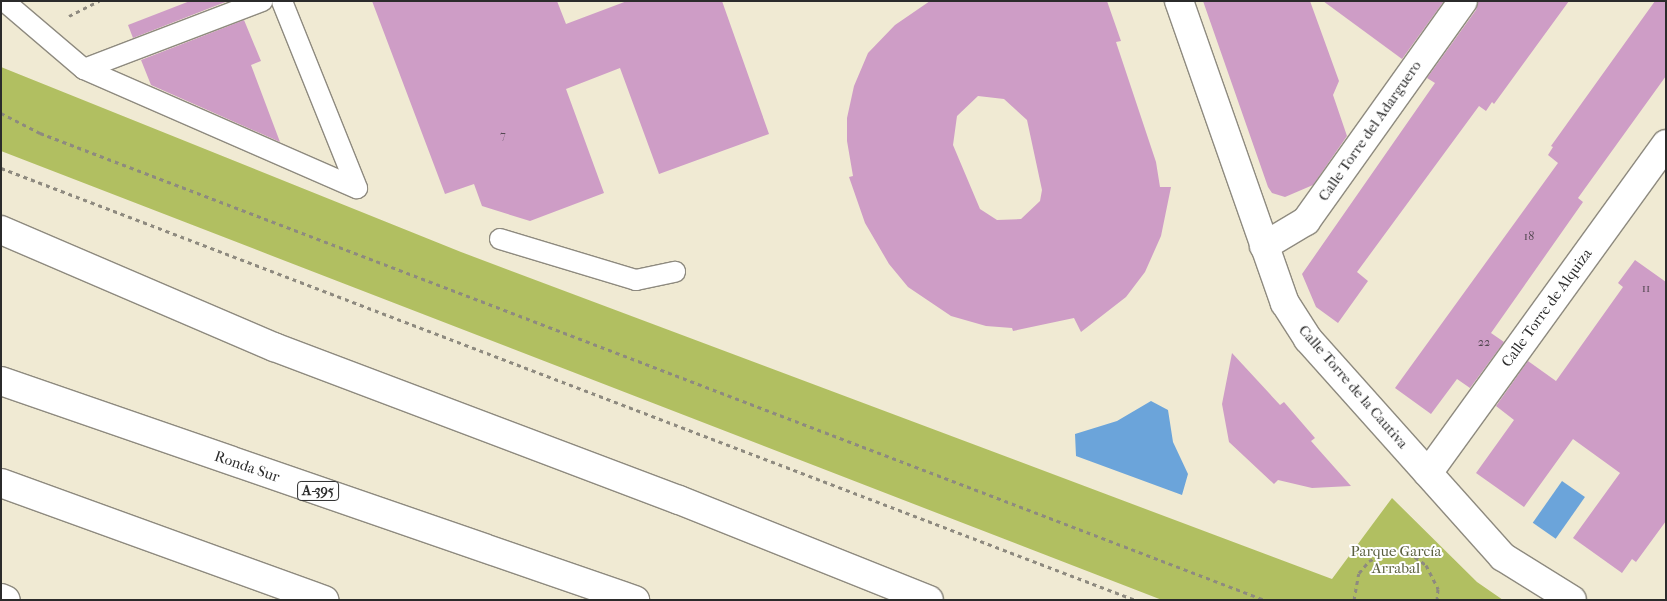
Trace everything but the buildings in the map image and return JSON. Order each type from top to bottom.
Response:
[{"type":"main road","name":"Calle Torre de la Cautiva","points":[[1179,1],[1285,303],[1308,339],[1502,557],[1572,600]]},
{"type":"main road","name":"Calle Torre del Adarguero","points":[[1264,246],[1306,221],[1463,1]]},
{"type":"main road","name":"Calle Torre de Alquiza","points":[[1428,473],[1666,144]]},
{"type":"main road","points":[[1,230],[274,347],[680,500],[928,600]]},
{"type":"main road","name":"Ronda Sur","points":[[1,381],[635,600]]},
{"type":"main road","points":[[1,483],[324,600]]},
{"type":"main road","points":[[1,598],[6,600]]},
{"type":"lane","points":[[4,1],[84,69],[358,188],[282,1]]},
{"type":"lane","points":[[84,69],[262,1]]},
{"type":"lane","points":[[500,239],[636,280],[675,272]]},
{"type":"path","points":[[1,113],[49,136],[1265,600]]},
{"type":"path","points":[[1,168],[1135,600]]},
{"type":"path","points":[[1354,600],[1359,573],[1370,561],[1384,554],[1399,552],[1414,556],[1426,565],[1438,589],[1437,600]]},
{"type":"green space","name":"Parque García Arrabal","points":[[1,67],[461,252],[1332,579],[1392,498],[1477,582],[1503,600],[1162,600],[1,151]]},
{"type":"water","points":[[1151,401],[1168,410],[1173,442],[1188,474],[1182,495],[1076,456],[1075,434],[1117,421]]},
{"type":"water","points":[[1562,481],[1585,497],[1556,539],[1533,523]]}]
